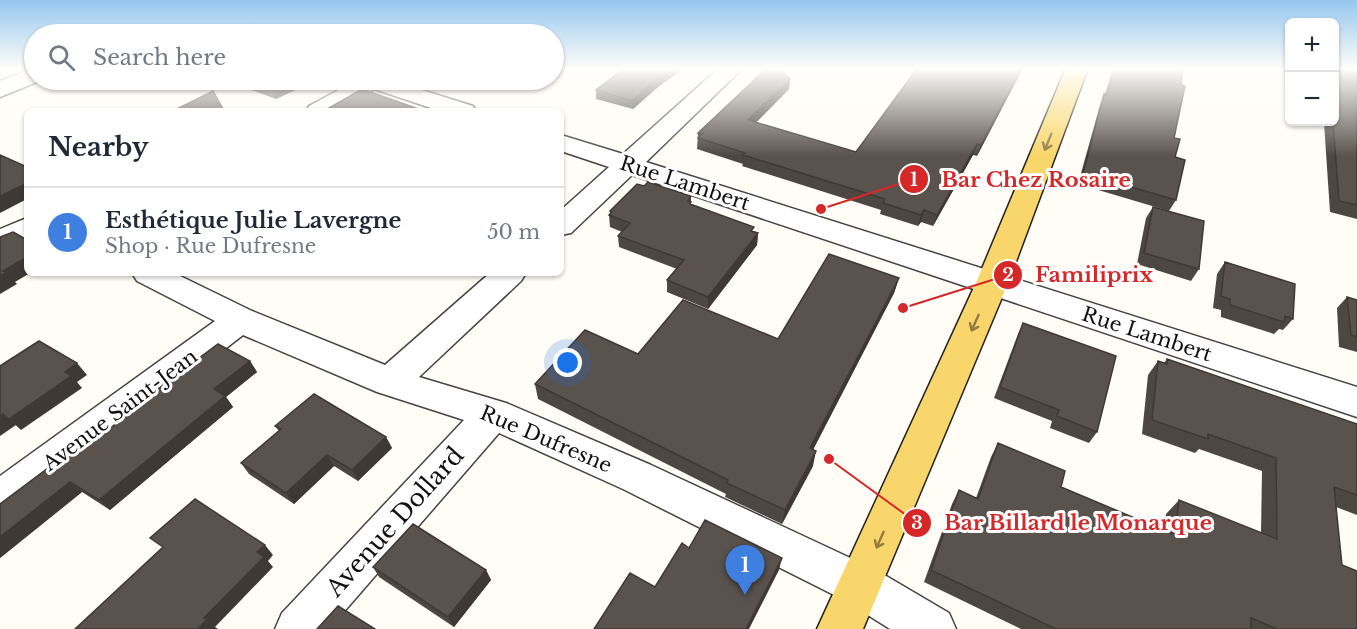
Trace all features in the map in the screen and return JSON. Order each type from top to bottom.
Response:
[{"type":"main road","points":[[840,629],[992,283],[1065,97]]},
{"type":"street","points":[[323,108],[341,97]]},
{"type":"street","points":[[423,97],[455,108]]},
{"type":"street","points":[[564,223],[701,97]]},
{"type":"street","name":"Rue Lambert","points":[[564,144],[1357,402]]},
{"type":"street","points":[[0,242],[24,229]]},
{"type":"street","name":"Rue Dufresne","points":[[154,276],[240,320],[390,382],[493,414],[637,477],[860,585],[933,629]]},
{"type":"street","points":[[390,382],[507,276]]},
{"type":"street","name":"Avenue Saint-Jean","points":[[0,499],[240,320]]},
{"type":"street","name":"Avenue Dollard","points":[[298,629],[493,414]]},
{"type":"building","points":[[200,97],[216,97],[222,108],[179,108]]},
{"type":"building","points":[[347,97],[386,97],[416,108],[329,108]]},
{"type":"building","points":[[620,97],[636,97],[632,101]]},
{"type":"building","points":[[736,97],[771,97],[748,120],[856,152],[896,97],[1006,97],[981,145],[977,144],[937,215],[924,210],[921,215],[883,203],[885,199],[743,155],[745,153],[698,138],[702,134],[698,133]]},
{"type":"building","points":[[1103,97],[1183,97],[1174,138],[1180,139],[1175,157],[1185,160],[1176,200],[1083,173]]},
{"type":"building","points":[[1339,97],[1357,97],[1357,205],[1339,201],[1333,126],[1339,126]]},
{"type":"building","points":[[0,155],[24,166],[24,184],[0,196]]},
{"type":"building","points":[[648,182],[691,196],[688,201],[691,202],[690,204],[754,227],[751,231],[758,233],[708,297],[667,280],[684,260],[618,236],[630,223],[609,215],[612,212],[610,211],[637,184],[644,186]]},
{"type":"building","points":[[1153,207],[1204,221],[1199,269],[1144,253]]},
{"type":"building","points":[[13,232],[24,238],[24,259],[3,271],[7,272],[0,276],[0,237]]},
{"type":"building","points":[[829,254],[899,278],[810,448],[816,451],[785,510],[727,483],[728,480],[535,384],[585,330],[638,354],[683,300],[778,339]]},
{"type":"building","points":[[1225,262],[1295,284],[1293,319],[1285,316],[1284,322],[1230,305],[1230,299],[1221,296]]},
{"type":"building","points":[[1347,297],[1357,300],[1357,337],[1351,335]]},
{"type":"building","points":[[1023,323],[1116,356],[1097,432],[1057,416],[1059,410],[1000,387]]},
{"type":"building","points":[[39,341],[77,363],[65,372],[71,376],[9,419],[3,414],[0,416],[0,366]]},
{"type":"building","points":[[218,344],[250,361],[214,389],[225,396],[99,500],[70,482],[0,537],[0,504],[83,442],[87,445],[100,436],[145,401],[143,400]]},
{"type":"building","points":[[1167,359],[1357,424],[1357,495],[1334,487],[1342,565],[1357,571],[1357,629],[1277,629],[1251,618],[1251,629],[1056,629],[931,570],[959,490],[978,499],[998,443],[1065,471],[1061,487],[1175,535],[1179,500],[1277,539],[1276,458],[1208,434],[1208,439],[1152,420],[1158,361],[1167,364]]},
{"type":"building","points":[[314,394],[386,437],[352,470],[327,455],[286,493],[241,463],[281,429],[275,426]]},
{"type":"building","points":[[195,499],[265,545],[257,552],[264,557],[204,618],[207,619],[198,629],[75,629],[163,547],[150,538]]},
{"type":"building","points":[[705,520],[782,558],[746,629],[594,629],[630,573],[655,587],[682,543],[689,548]]},
{"type":"building","points":[[413,524],[486,570],[448,617],[373,567]]},
{"type":"building","points":[[338,606],[375,629],[317,629]]},
{"type":"place","name":"Bar Chez Rosaire","points":[[821,209]]},
{"type":"place","name":"Familiprix","points":[[903,308]]},
{"type":"place","name":"Bar Billard le Monarque","points":[[829,459]]},
{"type":"place","name":"Esthétique Julie Lavergne","points":[[745,595]]}]
